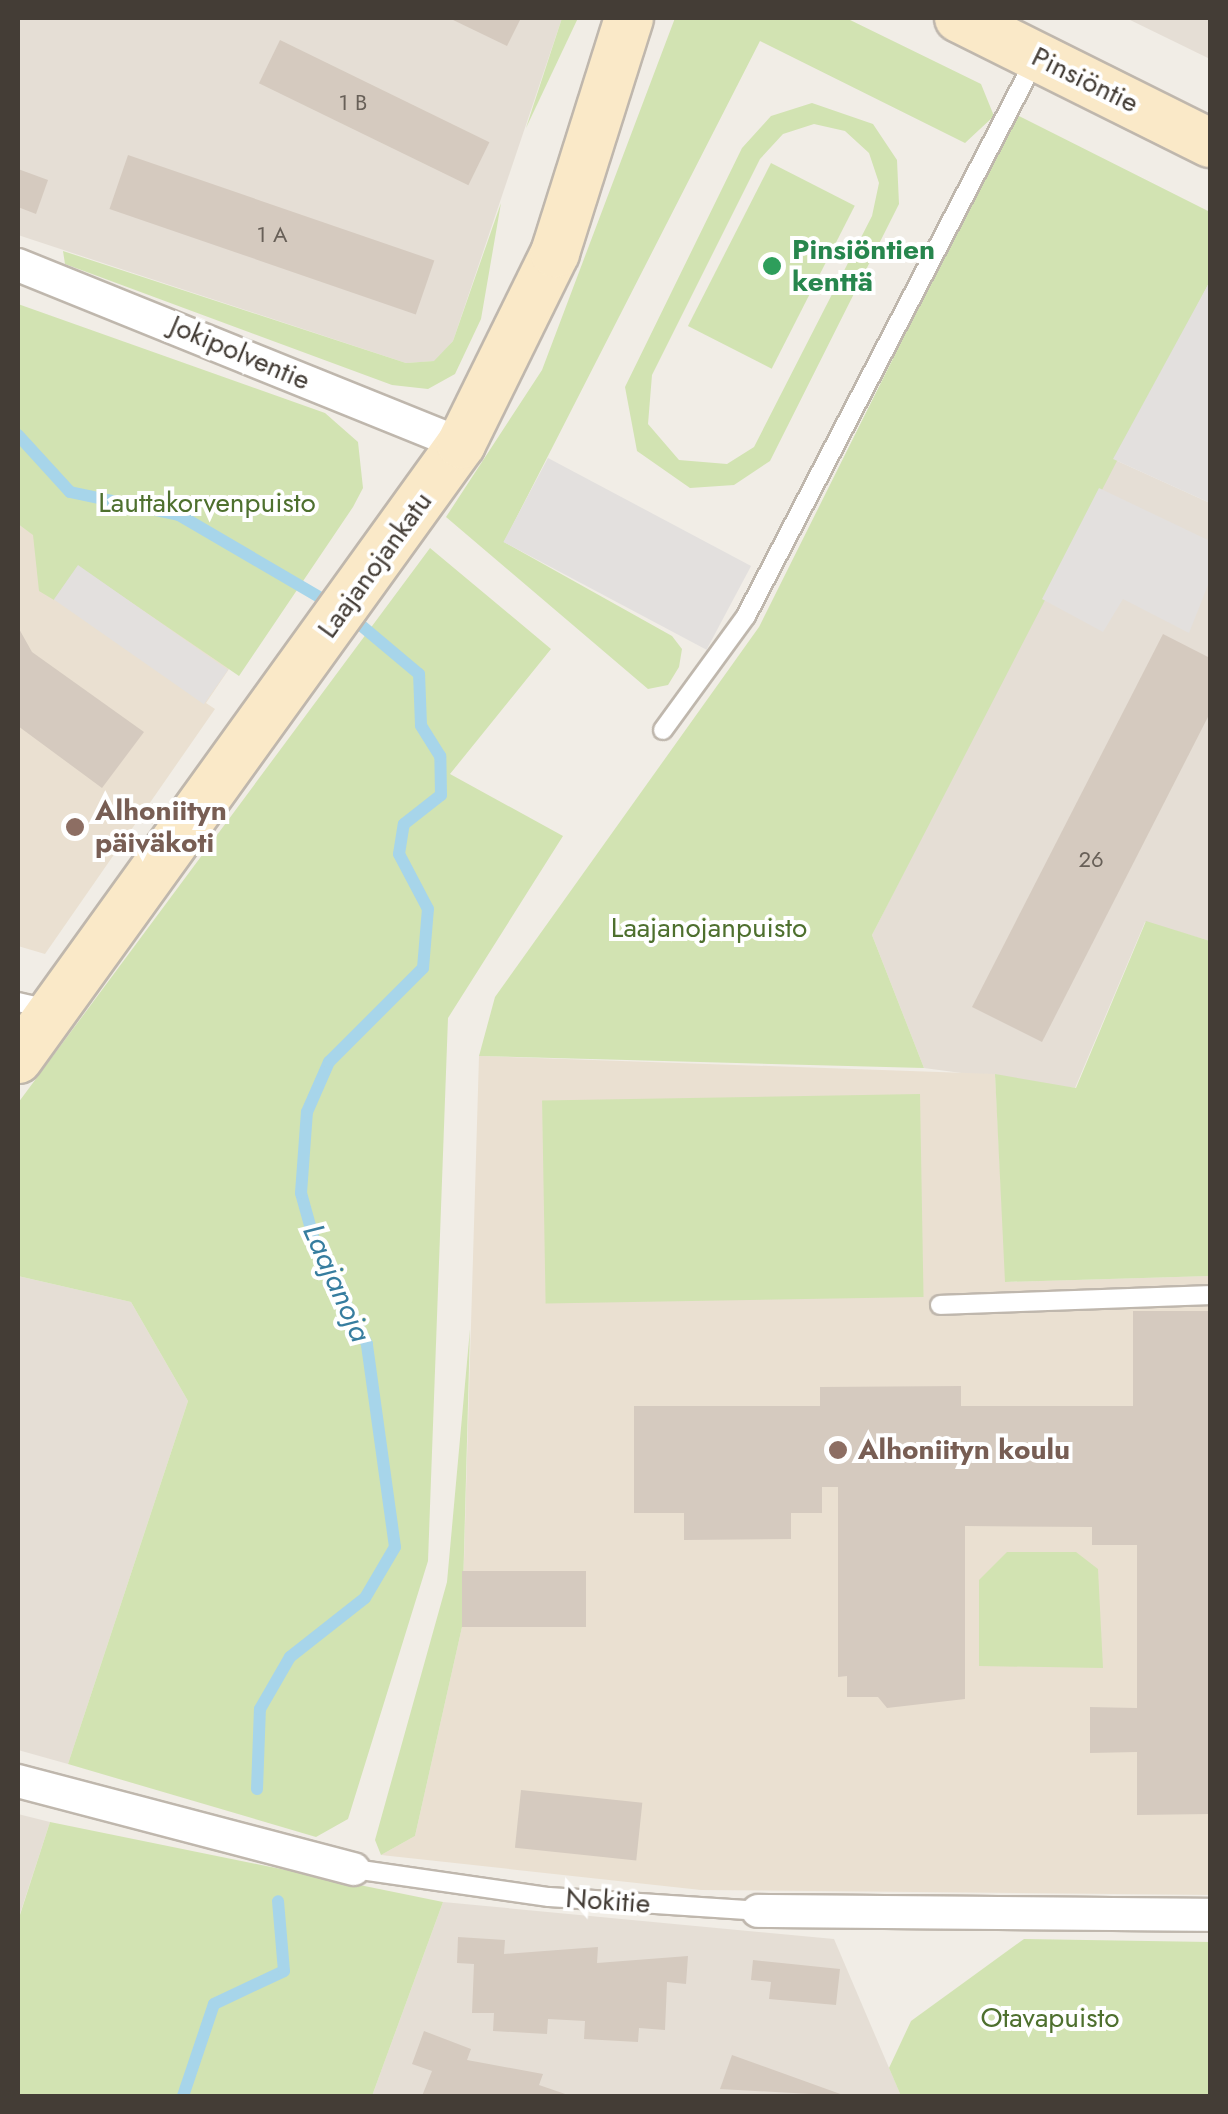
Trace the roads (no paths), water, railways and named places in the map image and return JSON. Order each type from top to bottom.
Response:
[{"type":"street","name":"Laajanojankatu","points":[[18,1058],[33,1005],[325,633],[460,444],[555,252],[629,18]]},
{"type":"street","name":"Pinsiöntie","points":[[959,18],[1210,142]]},
{"type":"street","name":"Jokipolventie","points":[[18,265],[460,444]]},
{"type":"street","name":"Nokitie","points":[[18,1781],[354,1869]]},
{"type":"street","name":"Nokitie","points":[[758,1911],[1210,1915]]},
{"type":"lane","points":[[664,730],[746,616],[1036,56]]},
{"type":"lane","points":[[940,1305],[1210,1295]]},
{"type":"lane","name":"Nokitie","points":[[354,1869],[549,1897],[758,1911]]},
{"type":"waterway","name":"Laajanoja","points":[[18,435],[70,492],[179,515],[333,605]]},
{"type":"waterway","name":"Laajanoja","points":[[257,1789],[260,1709],[290,1657],[365,1598],[395,1547],[367,1344],[316,1247],[301,1193],[307,1112],[329,1062],[423,968],[428,909],[399,854],[404,824],[441,795],[440,756],[421,725],[419,674],[350,616]]},
{"type":"waterway","name":"Laajanoja","points":[[183,2096],[214,2004],[284,1971],[278,1901]]},
{"type":"place","name":"Pinsiöntien kenttä","points":[[772,266]]},
{"type":"place","name":"Alhoniityn päiväkoti","points":[[75,827]]},
{"type":"place","name":"Alhoniityn koulu","points":[[838,1450]]},
{"type":"park label","name":"Lauttakorvenpuisto","points":[[207,503]]},
{"type":"park label","name":"Laajanojanpuisto","points":[[709,928]]},
{"type":"park label","name":"Otavapuisto","points":[[1050,2018]]}]
